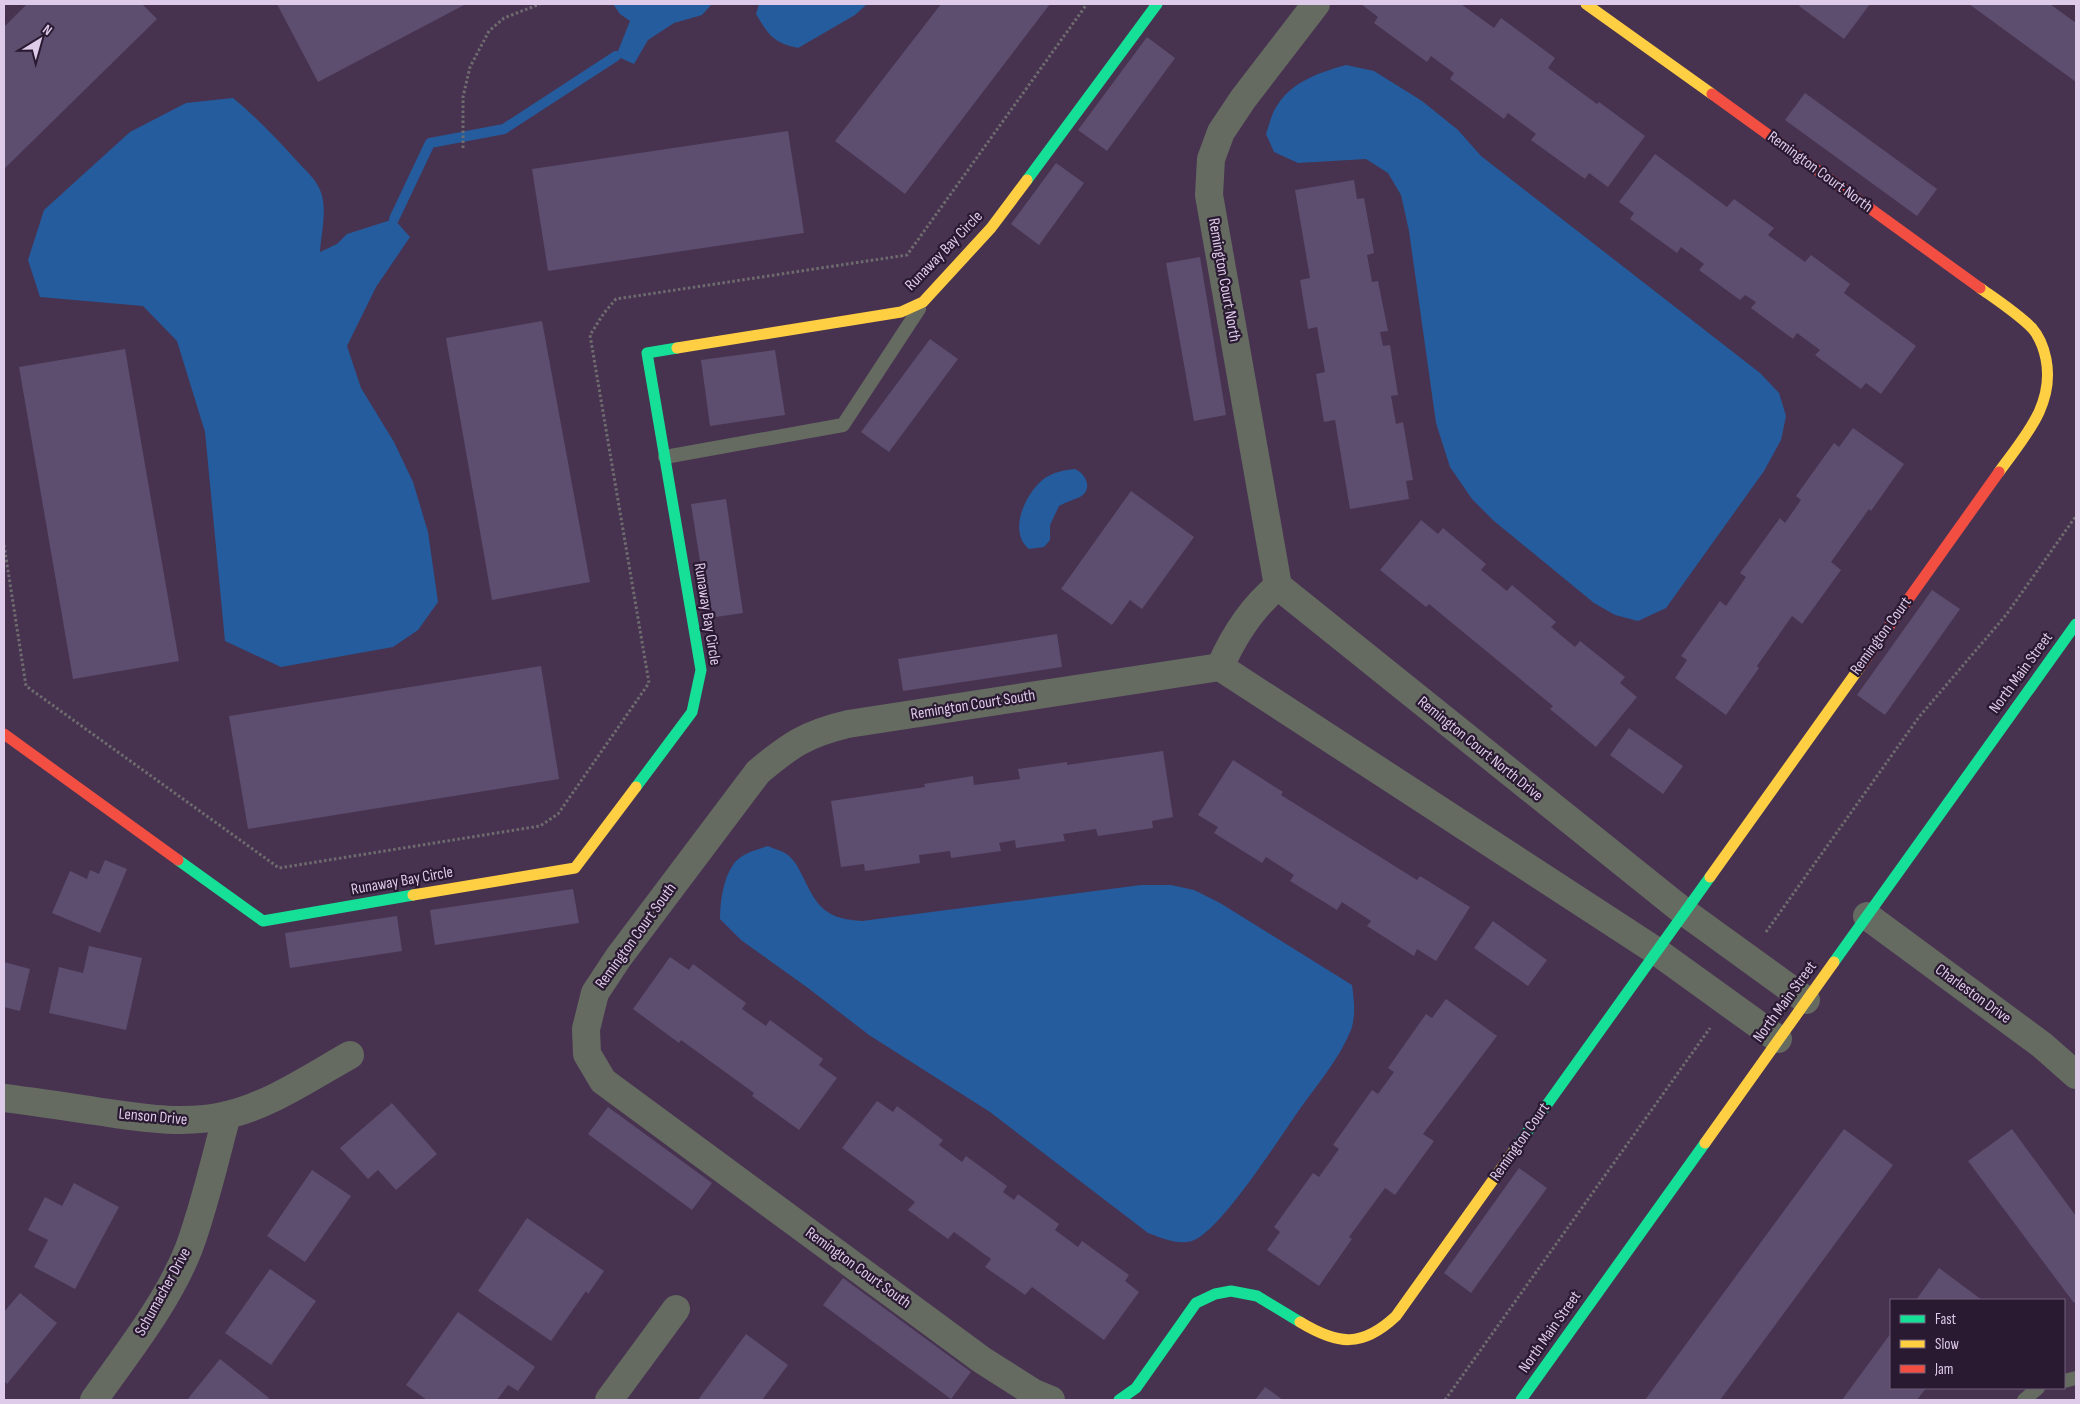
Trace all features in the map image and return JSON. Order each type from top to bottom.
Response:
[{"type":"street","name":"Runaway Bay Circle","points":[[4,734],[263,921],[575,868],[692,712],[701,670],[647,353],[900,312],[924,302],[991,228],[1157,4]]},
{"type":"street","name":"Remington Court North","points":[[1278,586],[1209,195],[1211,159],[1221,132],[1243,99],[1316,4]]},
{"type":"street","name":"Remington Court North","points":[[1586,4],[1982,289],[2033,330],[2044,350]]},
{"type":"street","name":"Remington Court","points":[[1119,1400],[1136,1388],[1196,1303],[1215,1294],[1231,1291],[1257,1296],[1312,1329],[1332,1338],[1345,1340],[1370,1336],[1381,1330],[1396,1316],[2034,423],[2046,398],[2049,374],[2044,350]]},
{"type":"street","points":[[1278,586],[1264,597],[1245,620],[1230,644],[1220,667],[1656,951],[1778,1039]]},
{"type":"street","name":"Remington Court North Drive","points":[[1278,586],[1683,912]]},
{"type":"street","name":"North Main Street","points":[[1521,1400],[2076,624]]},
{"type":"street","name":"Remington Court South","points":[[1051,1400],[1034,1394],[982,1360],[603,1081],[587,1054],[586,1029],[595,993],[618,958],[758,772],[787,747],[818,731],[848,724],[1220,667]]},
{"type":"street","points":[[1683,912],[1806,1000]]},
{"type":"street","name":"Charleston Drive","points":[[1867,916],[2042,1045],[2076,1075]]},
{"type":"street","name":"Lenson Drive","points":[[4,1098],[133,1116],[188,1121],[227,1115],[248,1108],[287,1090],[350,1055]]},
{"type":"street","name":"Schumacher Drive","points":[[94,1400],[145,1327],[171,1284],[188,1249],[208,1186],[227,1115]]},
{"type":"street","points":[[610,1400],[676,1309]]},
{"type":"lane","points":[[664,457],[842,425],[924,302]]},
{"type":"lane","points":[[2024,1400],[2037,1389]]},
{"type":"path","points":[[464,148],[463,97],[470,67],[489,31],[504,18],[540,4]]},
{"type":"path","points":[[4,545],[26,686],[279,868],[540,826],[558,814],[649,684],[590,335],[604,313],[616,299],[907,255],[1087,4]]},
{"type":"water","points":[[613,4],[712,4],[702,15],[674,23],[648,40],[634,64],[616,56],[630,21],[620,14]]},
{"type":"water","points":[[759,4],[867,4],[855,15],[798,48],[772,37],[756,14]]},
{"type":"water","points":[[1346,65],[1374,71],[1422,101],[1458,130],[1481,156],[1760,373],[1779,393],[1786,416],[1781,440],[1764,471],[1666,608],[1638,621],[1615,615],[1594,603],[1494,521],[1472,499],[1450,467],[1436,423],[1409,231],[1401,195],[1388,173],[1366,159],[1298,163],[1274,152],[1266,134],[1275,109],[1288,92],[1315,75]]},
{"type":"water","points":[[233,98],[273,136],[316,182],[324,205],[320,252],[337,244],[347,234],[394,219],[410,237],[376,287],[347,346],[361,388],[394,442],[413,482],[428,532],[438,602],[418,630],[393,647],[281,667],[225,641],[205,432],[177,341],[143,306],[40,297],[28,260],[44,210],[130,132],[186,103]]},
{"type":"water","points":[[1075,469],[1085,478],[1087,490],[1080,497],[1059,506],[1050,525],[1050,540],[1044,547],[1029,549],[1023,541],[1019,522],[1031,492],[1045,478],[1052,474]]},
{"type":"water","points":[[768,846],[791,858],[798,867],[814,898],[826,911],[832,915],[850,920],[862,921],[1141,885],[1171,885],[1194,890],[1220,903],[1352,985],[1354,1002],[1353,1024],[1340,1052],[1326,1073],[1232,1204],[1204,1234],[1192,1241],[1175,1242],[1164,1239],[1148,1233],[990,1112],[869,1035],[741,940],[720,919],[724,884],[736,861],[749,853]]},
{"type":"building","points":[[27,4],[142,4],[157,19],[4,169],[4,27]]},
{"type":"building","points":[[277,4],[466,4],[318,82]]},
{"type":"building","points":[[941,4],[1050,4],[905,194],[835,141]]},
{"type":"building","points":[[1361,4],[1461,4],[1494,28],[1501,18],[1555,58],[1548,68],[1645,136],[1608,187],[1589,173],[1585,179],[1531,140],[1536,134],[1508,113],[1504,119],[1450,79],[1454,73],[1431,56],[1427,62],[1374,23],[1378,17]]},
{"type":"building","points":[[1801,4],[1870,4],[1844,39],[1799,6]]},
{"type":"building","points":[[1969,4],[2050,4],[2076,23],[2076,82]]},
{"type":"building","points":[[1147,37],[1175,58],[1107,151],[1078,130]]},
{"type":"building","points":[[1805,93],[1937,189],[1917,216],[1785,120]]},
{"type":"building","points":[[788,131],[804,233],[548,271],[532,169]]},
{"type":"building","points":[[1655,154],[1727,207],[1734,199],[1774,228],[1768,235],[1805,262],[1811,255],[1850,284],[1844,293],[1916,346],[1881,394],[1866,383],[1861,389],[1815,355],[1820,350],[1797,333],[1793,339],[1751,308],[1756,302],[1745,295],[1740,300],[1699,270],[1704,264],[1681,247],[1677,253],[1630,219],[1634,213],[1619,202]]},
{"type":"building","points":[[1056,163],[1084,183],[1039,245],[1011,224]]},
{"type":"building","points":[[1354,180],[1357,199],[1364,198],[1374,253],[1367,255],[1372,282],[1378,281],[1388,331],[1380,332],[1383,346],[1390,345],[1398,395],[1391,396],[1396,424],[1403,422],[1413,480],[1406,481],[1409,499],[1350,509],[1335,420],[1324,422],[1316,374],[1325,372],[1317,327],[1308,329],[1300,280],[1310,278],[1295,190]]},
{"type":"building","points":[[1200,257],[1226,415],[1194,421],[1166,263]]},
{"type":"building","points":[[542,321],[590,582],[492,600],[446,338]]},
{"type":"building","points":[[930,339],[958,359],[889,452],[861,432]]},
{"type":"building","points":[[125,349],[179,661],[73,679],[19,367]]},
{"type":"building","points":[[775,350],[785,415],[710,426],[701,360]]},
{"type":"building","points":[[1853,428],[1904,464],[1871,511],[1869,509],[1831,562],[1841,570],[1802,624],[1792,616],[1726,715],[1675,678],[1687,660],[1681,656],[1720,601],[1726,606],[1746,577],[1740,573],[1780,518],[1785,523],[1801,500],[1796,496],[1834,443],[1839,447]]},
{"type":"building","points":[[1131,491],[1194,537],[1142,609],[1130,600],[1112,625],[1061,589]]},
{"type":"building","points":[[726,499],[743,613],[709,618],[691,504]]},
{"type":"building","points":[[1421,520],[1438,534],[1443,528],[1486,564],[1481,570],[1507,591],[1512,585],[1556,622],[1551,627],[1575,647],[1580,641],[1625,677],[1620,683],[1637,697],[1596,747],[1550,709],[1553,706],[1429,604],[1426,607],[1380,570]]},
{"type":"building","points":[[1932,590],[1960,609],[1885,715],[1857,695]]},
{"type":"building","points":[[1057,634],[1062,667],[903,691],[898,659]]},
{"type":"building","points":[[541,666],[559,779],[248,829],[229,716]]},
{"type":"building","points":[[1629,728],[1683,766],[1663,794],[1610,755]]},
{"type":"building","points":[[1163,751],[1173,817],[1152,821],[1153,828],[1098,836],[1096,829],[1063,834],[1065,841],[1016,848],[1015,840],[999,843],[1001,851],[951,858],[950,851],[919,855],[920,863],[865,871],[864,864],[841,867],[831,801],[925,787],[924,784],[973,776],[974,785],[1020,779],[1018,769],[1067,762],[1067,765]]},
{"type":"building","points":[[1233,760],[1283,792],[1281,795],[1417,880],[1420,876],[1470,907],[1436,961],[1417,949],[1414,956],[1367,926],[1371,921],[1342,902],[1337,910],[1290,881],[1294,875],[1266,857],[1262,863],[1214,833],[1218,827],[1198,815]]},
{"type":"building","points":[[105,860],[127,869],[100,933],[52,913],[70,871],[87,879],[90,870],[99,874]]},
{"type":"building","points":[[573,889],[579,923],[435,945],[430,910]]},
{"type":"building","points":[[397,916],[402,951],[290,968],[285,933]]},
{"type":"building","points":[[1493,921],[1547,960],[1528,986],[1474,948]]},
{"type":"building","points":[[89,946],[142,958],[126,1030],[49,1013],[59,967],[83,973]]},
{"type":"building","points":[[670,957],[689,970],[693,964],[746,1003],[742,1009],[766,1026],[770,1020],[823,1059],[819,1065],[837,1078],[799,1130],[752,1096],[754,1093],[681,1040],[679,1043],[633,1009]]},
{"type":"building","points":[[4,962],[30,969],[20,1011],[4,1007]]},
{"type":"building","points":[[1446,999],[1497,1036],[1423,1134],[1434,1141],[1395,1195],[1385,1188],[1349,1237],[1352,1239],[1319,1286],[1267,1250],[1280,1232],[1274,1227],[1313,1173],[1319,1177],[1339,1149],[1333,1145],[1372,1090],[1378,1094],[1394,1072],[1388,1068],[1426,1014],[1432,1018]]},
{"type":"building","points":[[877,1101],[893,1112],[897,1106],[943,1140],[939,1145],[962,1162],[966,1156],[1007,1186],[1003,1192],[1014,1200],[1018,1194],[1059,1224],[1055,1230],[1078,1247],[1082,1241],[1129,1275],[1125,1281],[1139,1292],[1104,1340],[1032,1287],[1025,1295],[985,1267],[991,1259],[954,1232],[948,1239],[908,1210],[915,1202],[842,1148]]},
{"type":"building","points":[[392,1103],[437,1154],[396,1190],[378,1170],[368,1179],[340,1148]]},
{"type":"building","points":[[608,1107],[712,1183],[692,1210],[588,1134]]},
{"type":"building","points":[[1844,1129],[1893,1165],[1720,1400],[1645,1400]]},
{"type":"building","points":[[2012,1129],[2076,1216],[2076,1301],[2074,1303],[1968,1161]]},
{"type":"building","points":[[1519,1168],[1547,1188],[1471,1293],[1444,1273]]},
{"type":"building","points":[[312,1170],[351,1196],[305,1262],[267,1236]]},
{"type":"building","points":[[74,1183],[119,1207],[75,1289],[34,1267],[48,1240],[28,1230],[45,1197],[62,1206]]},
{"type":"building","points":[[527,1218],[604,1271],[588,1294],[586,1291],[551,1341],[478,1291]]},
{"type":"building","points":[[1939,1268],[1981,1299],[1917,1299]]},
{"type":"building","points":[[270,1269],[316,1301],[271,1365],[225,1333]]},
{"type":"building","points":[[843,1278],[971,1372],[951,1399],[823,1305]]},
{"type":"building","points":[[20,1293],[57,1323],[7,1384],[4,1381],[4,1312]]},
{"type":"building","points":[[458,1312],[535,1367],[518,1391],[508,1385],[497,1400],[427,1400],[406,1385]]},
{"type":"building","points":[[746,1334],[788,1365],[762,1400],[698,1400]]},
{"type":"building","points":[[1890,1334],[1890,1389],[1925,1389],[1917,1400],[1842,1400]]},
{"type":"building","points":[[220,1359],[269,1398],[267,1400],[187,1400]]},
{"type":"building","points":[[1265,1387],[1283,1400],[1255,1400]]},
{"type":"waterway","points":[[394,219],[430,143],[504,129],[616,56]]},
{"type":"traffic: fast","points":[[1027,180],[1157,4]]},
{"type":"traffic: fast","points":[[636,787],[692,712],[701,670],[647,353],[677,348]]},
{"type":"traffic: fast","points":[[1834,962],[2076,624]]},
{"type":"traffic: fast","points":[[178,860],[263,921],[413,895]]},
{"type":"traffic: fast","points":[[1513,1152],[1710,877]]},
{"type":"traffic: fast","points":[[1521,1400],[1705,1143]]},
{"type":"traffic: fast","points":[[1119,1400],[1136,1388],[1196,1303],[1215,1294],[1231,1291],[1257,1296],[1300,1322]]},
{"type":"traffic: slow","points":[[1586,4],[1712,94]]},
{"type":"traffic: slow","points":[[677,348],[901,312],[923,302],[991,228],[1027,180]]},
{"type":"traffic: slow","points":[[1980,288],[2032,328],[2044,351],[2048,376],[2042,406],[2035,420],[1999,472]]},
{"type":"traffic: slow","points":[[1710,877],[1860,667]]},
{"type":"traffic: slow","points":[[413,895],[575,868],[636,787]]},
{"type":"traffic: slow","points":[[1705,1143],[1834,962]]},
{"type":"traffic: slow","points":[[1300,1322],[1326,1335],[1350,1340],[1372,1334],[1384,1326],[1396,1316],[1513,1152]]},
{"type":"traffic: jam","points":[[1712,94],[1980,288]]},
{"type":"traffic: jam","points":[[1860,667],[1999,472]]},
{"type":"traffic: jam","points":[[4,734],[178,860]]}]
